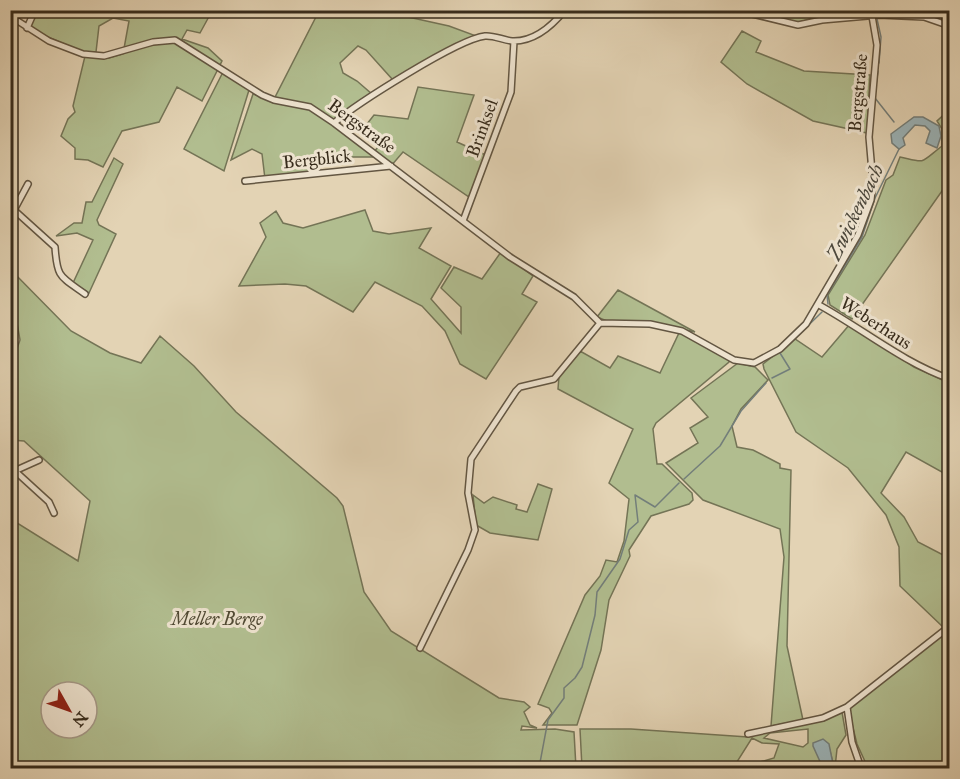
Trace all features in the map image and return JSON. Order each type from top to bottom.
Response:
[{"type":"street","points":[[27,28],[35,10]]},
{"type":"street","points":[[334,123],[448,50],[485,36],[514,41],[545,31],[565,10]]},
{"type":"street","points":[[735,10],[798,25],[822,20],[872,16],[924,17],[950,26]]},
{"type":"street","name":"Bergstraße","points":[[10,16],[27,28],[74,51],[104,56],[153,42],[175,40],[274,100],[310,107],[532,273],[574,297],[600,323],[650,324],[682,331],[734,360],[754,363],[780,349],[806,324],[819,305],[826,286],[858,235],[871,200],[873,183],[868,137],[877,45],[872,16]]},
{"type":"street","name":"Brinksel","points":[[463,221],[511,92],[514,41]]},
{"type":"street","name":"Bergblick","points":[[245,181],[391,166]]},
{"type":"street","points":[[28,184],[12,212],[55,247],[56,268],[59,274],[85,294]]},
{"type":"street","name":"Weberhaus","points":[[819,305],[858,327],[912,364],[950,378]]},
{"type":"street","points":[[420,648],[468,550],[475,530],[468,493],[471,459],[516,391],[520,387],[554,379],[600,323]]},
{"type":"street","points":[[39,460],[13,472],[48,502],[54,513]]},
{"type":"street","points":[[748,734],[823,718],[847,707],[950,626]]},
{"type":"street","points":[[847,707],[852,742],[861,768]]},
{"type":"green space","points":[[35,11],[212,11],[200,33],[187,30],[182,39],[208,48],[222,61],[202,101],[177,87],[159,122],[122,131],[103,167],[88,160],[75,159],[75,148],[61,136],[68,119],[75,112],[73,106],[85,56],[109,58],[123,54],[129,21],[113,18],[99,26],[96,52],[83,52],[27,28]]},
{"type":"green space","points":[[319,11],[381,11],[449,26],[479,37],[393,80],[366,50],[358,46],[340,63],[343,73],[357,81],[373,95],[333,120],[373,153],[384,140],[367,124],[374,115],[408,119],[418,87],[474,95],[457,142],[488,156],[472,199],[403,152],[391,166],[380,157],[315,157],[314,173],[265,179],[262,154],[252,149],[231,160],[253,94],[273,101]]},
{"type":"green space","points":[[758,11],[814,11],[810,19],[796,23],[758,14]]},
{"type":"green space","points":[[742,31],[761,41],[756,52],[804,71],[870,75],[867,133],[813,121],[747,84],[721,62]]},
{"type":"green space","points":[[226,72],[249,90],[224,171],[184,149],[222,74]]},
{"type":"green space","points":[[949,110],[949,181],[852,319],[830,305],[828,295],[865,235],[886,180],[893,175],[900,157],[922,161],[942,146],[942,129],[937,121]]},
{"type":"green space","points":[[114,158],[123,164],[97,220],[99,225],[116,234],[89,293],[73,283],[93,240],[77,233],[56,236],[74,223],[82,223],[86,202],[92,202]]},
{"type":"green space","points":[[365,210],[373,231],[389,234],[431,228],[419,248],[451,266],[431,299],[461,333],[461,307],[441,288],[454,267],[482,279],[501,252],[533,276],[522,294],[537,302],[486,379],[460,364],[445,331],[422,306],[375,282],[353,312],[306,286],[285,284],[239,286],[266,237],[260,223],[276,211],[283,223],[303,228]]},
{"type":"green space","name":"Meller Berge","points":[[10,269],[71,331],[110,353],[141,363],[160,336],[194,366],[236,412],[337,498],[343,506],[364,592],[391,631],[499,698],[524,702],[530,707],[524,712],[530,725],[537,728],[522,726],[521,730],[555,729],[574,732],[576,768],[11,768],[11,525],[14,521],[78,561],[90,501],[24,441],[11,440],[11,366],[20,340]]},
{"type":"green space","points":[[618,290],[695,332],[648,322],[607,321],[597,317]]},
{"type":"green space","points":[[850,324],[914,367],[949,383],[949,435],[943,444],[949,450],[949,476],[906,452],[881,493],[904,517],[918,542],[949,558],[949,622],[943,627],[900,586],[899,547],[886,515],[848,468],[796,432],[764,369],[763,364],[795,339],[822,357]]},
{"type":"green space","points":[[679,333],[696,339],[730,359],[656,423],[653,429],[657,464],[662,464],[692,493],[693,500],[689,504],[651,516],[629,550],[630,556],[609,600],[601,650],[577,725],[543,725],[552,713],[549,708],[538,704],[585,595],[600,576],[606,560],[617,562],[624,541],[629,499],[609,483],[633,429],[558,389],[559,376],[580,351],[610,368],[618,356],[660,373]]},
{"type":"green space","points":[[738,363],[755,367],[768,380],[741,409],[732,426],[737,447],[753,450],[780,464],[780,468],[791,470],[787,646],[803,720],[771,726],[784,557],[780,529],[703,500],[666,463],[698,443],[690,428],[708,417],[691,398]]},
{"type":"green space","points":[[538,484],[552,489],[538,540],[490,533],[476,525],[473,495],[484,503],[493,497],[517,505],[516,509],[527,512]]},
{"type":"green space","points":[[949,630],[949,768],[868,768],[857,744],[848,708]]},
{"type":"green space","points":[[842,712],[846,735],[837,749],[835,768],[828,768],[833,763],[830,751],[822,766],[826,768],[582,768],[580,729],[631,729],[748,737]],"holes":[[[808,729],[808,743],[803,747],[764,738],[770,733]],[[752,738],[762,743],[779,744],[774,758],[743,767],[735,765]]]},
{"type":"water","points":[[914,117],[923,117],[939,126],[941,136],[937,148],[926,143],[930,131],[925,126],[915,125],[903,138],[905,145],[899,149],[892,143],[891,134]]},
{"type":"water","points":[[823,739],[829,744],[833,764],[828,768],[822,766],[813,746],[813,743]]},
{"type":"waterway","name":"Zwickenbach","points":[[841,10],[875,12]]},
{"type":"waterway","name":"Zwickenbach","points":[[877,19],[881,37],[879,63]]},
{"type":"waterway","name":"Zwickenbach","points":[[875,93],[878,71]]},
{"type":"waterway","name":"Zwickenbach","points":[[875,98],[894,122]]},
{"type":"waterway","name":"Zwickenbach","points":[[828,304],[827,295],[862,237],[875,198],[899,149]]},
{"type":"waterway","name":"Zwickenbach","points":[[772,378],[790,369],[780,353],[822,312]]},
{"type":"waterway","name":"Zwickenbach","points":[[684,479],[720,446],[741,411],[766,383]]},
{"type":"waterway","name":"Zwickenbach","points":[[539,768],[548,720],[564,698],[564,688],[575,678],[582,667],[595,615],[597,592],[620,559],[629,530],[638,522],[635,495],[655,507],[679,483]]}]
